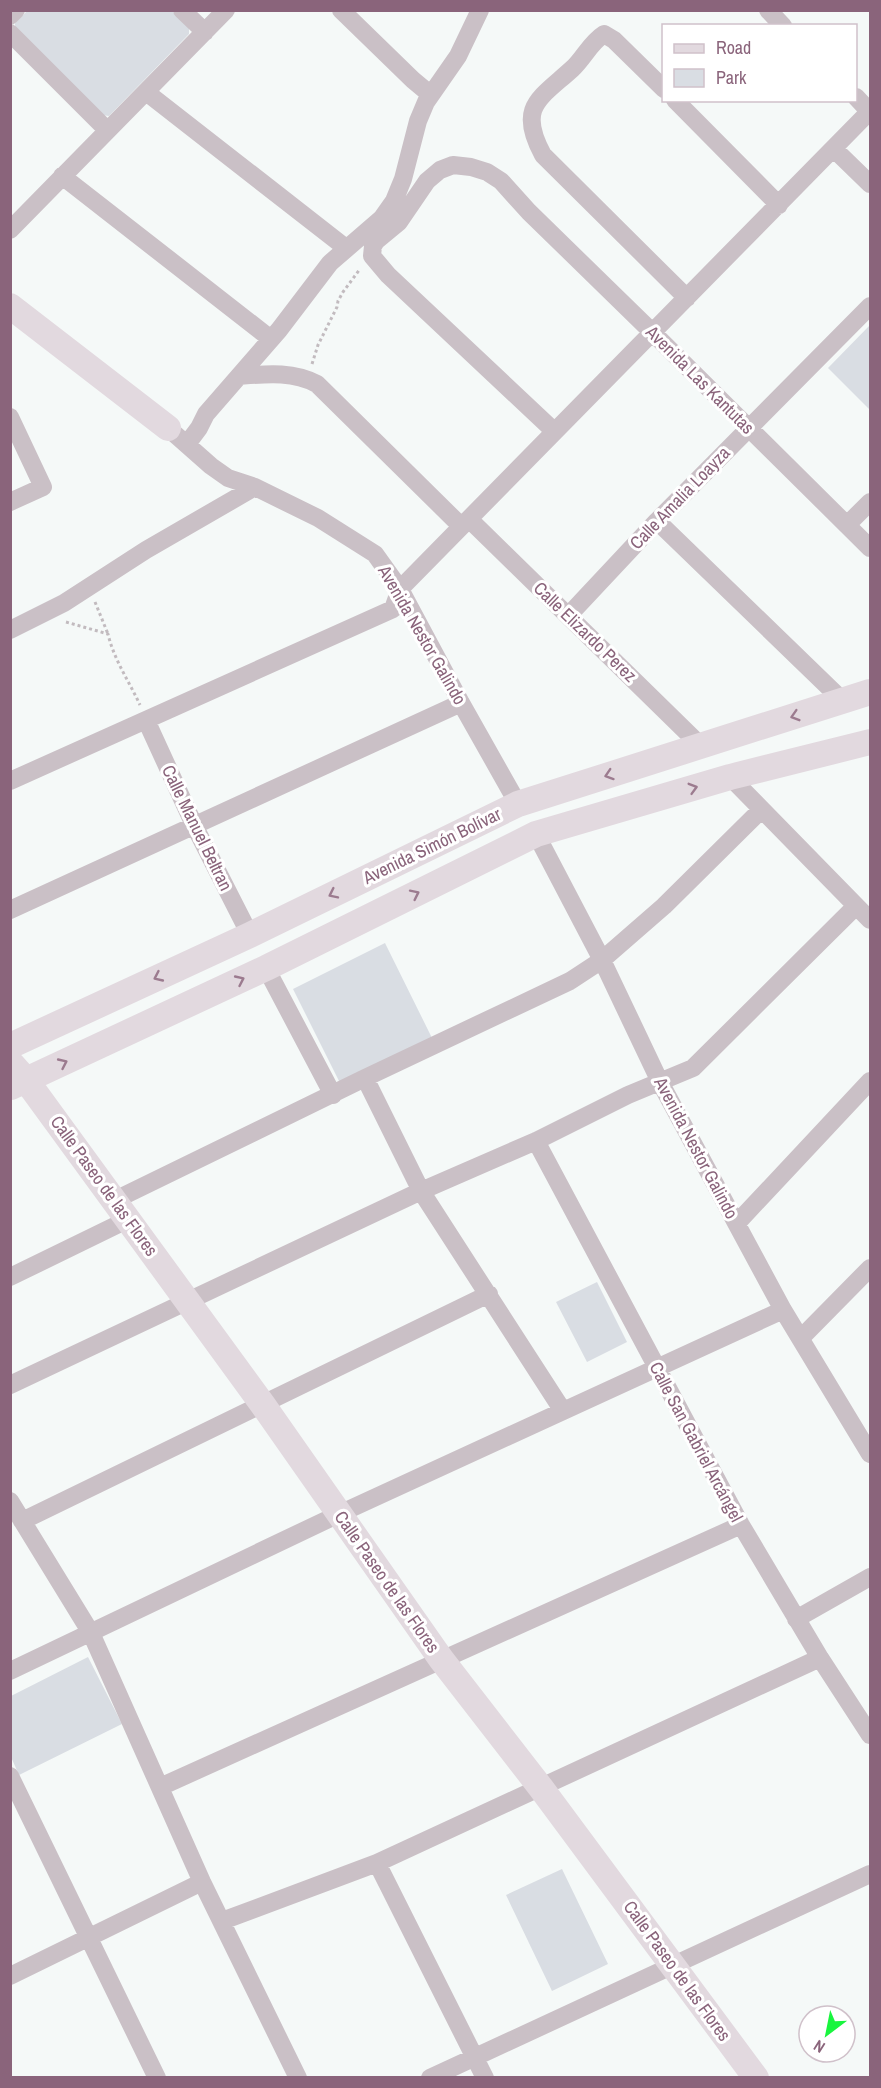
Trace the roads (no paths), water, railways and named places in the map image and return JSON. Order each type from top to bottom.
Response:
[{"type":"street","points":[[10,16],[16,10]]},
{"type":"street","points":[[182,10],[205,32]]},
{"type":"street","points":[[10,230],[226,10]]},
{"type":"street","points":[[341,10],[431,95]]},
{"type":"street","points":[[10,306],[178,436],[199,428],[206,414],[271,339],[330,263],[382,218],[394,201],[403,179],[418,121],[431,95],[458,56],[480,10]]},
{"type":"street","points":[[768,10],[781,24]]},
{"type":"street","points":[[10,33],[107,130]]},
{"type":"street","points":[[662,88],[614,40],[604,34],[594,42],[572,69],[551,85],[538,100],[532,115],[533,129],[543,156],[687,298]]},
{"type":"street","points":[[146,92],[346,248]]},
{"type":"street","points":[[10,781],[393,609],[400,589],[870,111],[857,99]]},
{"type":"street","points":[[677,102],[779,205]]},
{"type":"street","points":[[834,148],[870,184]]},
{"type":"street","name":"Avenida Las Kantutas","points":[[554,431],[372,256],[376,241],[399,222],[427,181],[440,170],[453,165],[471,167],[487,172],[501,182],[528,212],[870,548]]},
{"type":"street","points":[[62,176],[271,339]]},
{"type":"street","name":"Calle Amalia Loayza","points":[[568,616],[657,521],[870,306]]},
{"type":"street","name":"Calle Elizardo Perez","points":[[239,376],[278,374],[307,379],[317,384],[568,616],[701,746]]},
{"type":"street","points":[[10,417],[43,487],[10,502]]},
{"type":"street","name":"Avenida Nestor Galindo","points":[[178,436],[228,478],[255,487],[318,518],[375,554],[400,589],[461,704],[518,804]]},
{"type":"street","points":[[10,630],[64,603],[146,550],[255,487]]},
{"type":"street","points":[[847,525],[870,502]]},
{"type":"street","points":[[657,521],[843,701]]},
{"type":"street","name":"Avenida Simón Bolívar","points":[[10,1046],[249,935],[518,804],[870,692]]},
{"type":"street","points":[[10,910],[461,704]]},
{"type":"street","name":"Calle Manuel Beltran","points":[[146,720],[195,827],[249,935]]},
{"type":"street","name":"Avenida Simón Bolívar","points":[[16,1076],[266,968],[536,834],[730,777],[870,742]]},
{"type":"street","points":[[730,777],[870,920]]},
{"type":"street","points":[[518,804],[536,834]]},
{"type":"street","points":[[10,1277],[122,1209],[365,1078],[570,981],[602,960],[664,906],[761,810]]},
{"type":"street","name":"Avenida Nestor Galindo","points":[[536,834],[602,960],[660,1082],[783,1310],[870,1454]]},
{"type":"street","points":[[10,1385],[421,1191],[536,1141],[628,1095],[693,1068],[856,906]]},
{"type":"street","points":[[266,968],[333,1095]]},
{"type":"street","name":"Calle Paseo de las Flores","points":[[16,1076],[122,1209],[441,1659],[541,1788],[756,2078]]},
{"type":"street","points":[[365,1078],[421,1191],[563,1411]]},
{"type":"street","points":[[737,1224],[870,1081]]},
{"type":"street","name":"Calle San Gabriel Arcángel","points":[[536,1141],[741,1526],[820,1658],[870,1735]]},
{"type":"street","points":[[801,1338],[870,1268]]},
{"type":"street","points":[[22,1521],[489,1294]]},
{"type":"street","points":[[10,1671],[339,1514],[783,1310]]},
{"type":"street","points":[[10,1501],[91,1633],[202,1882],[298,2078]]},
{"type":"street","points":[[160,1787],[741,1526]]},
{"type":"street","points":[[796,1619],[870,1577]]},
{"type":"street","points":[[222,1921],[377,1863],[820,1658]]},
{"type":"street","points":[[10,1776],[157,2078]]},
{"type":"street","points":[[377,1863],[485,2078]]},
{"type":"street","points":[[430,2078],[870,1874]]},
{"type":"street","points":[[10,1976],[202,1882]]}]
